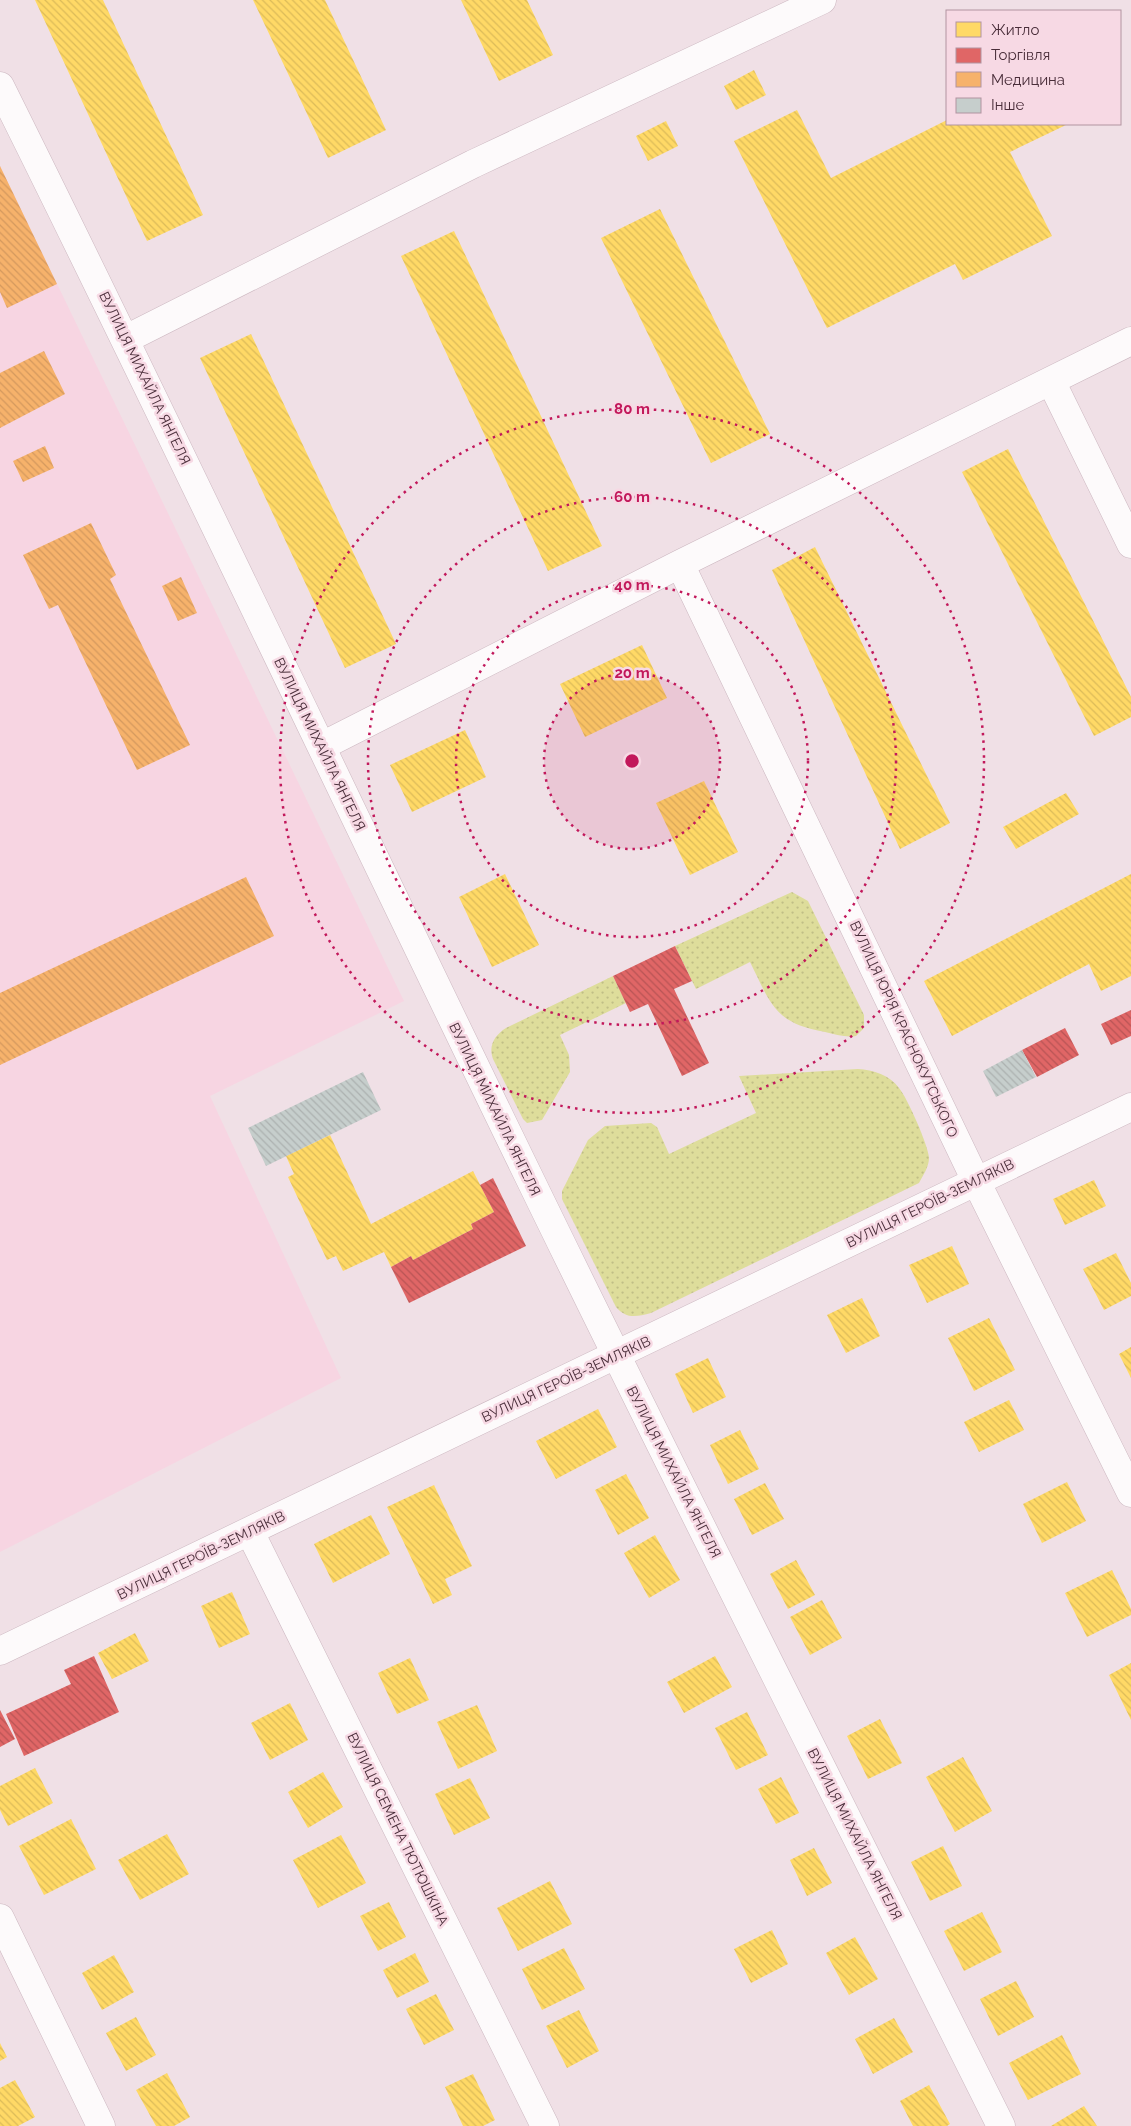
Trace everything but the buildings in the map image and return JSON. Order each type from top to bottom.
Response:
[{"type":"street","points":[[126,339],[473,164],[822,0]]},
{"type":"street","name":"ВУЛИЦЯ МИХАЙЛА ЯНГЕЛЯ","points":[[0,86],[126,339],[616,1355],[1001,2126]]},
{"type":"street","points":[[322,746],[680,564],[1131,341]]},
{"type":"street","points":[[1051,381],[1131,544]]},
{"type":"street","name":"ВУЛИЦЯ ЮРІЯ КРАСНОКУТСЬКОГО","points":[[680,564],[976,1181],[1131,1493]]},
{"type":"street","name":"ВУЛИЦЯ ГЕРОЇВ-ЗЕМЛЯКІВ","points":[[0,1651],[1131,1106]]},
{"type":"street","name":"ВУЛИЦЯ СЕМЕНА ТЮТЮШКІНА","points":[[250,1532],[545,2126]]},
{"type":"street","points":[[0,1918],[101,2126]]},
{"type":"shaded area","points":[[0,166],[404,1001],[210,1096],[341,1378],[0,1552]]},
{"type":"shaded area","points":[[792,892],[808,901],[864,1015],[864,1028],[856,1036],[840,1036],[808,1028],[784,1017],[776,1009],[763,989],[750,962],[696,989],[675,946]]},
{"type":"shaded area","points":[[613,976],[626,1003],[560,1035],[569,1055],[570,1072],[542,1120],[527,1123],[523,1119],[493,1059],[491,1049],[494,1041],[506,1028]]},
{"type":"shaded area","points":[[858,1069],[875,1072],[886,1077],[895,1083],[903,1093],[922,1133],[928,1152],[929,1161],[927,1168],[919,1183],[651,1313],[632,1316],[624,1314],[616,1307],[562,1199],[562,1191],[588,1140],[605,1126],[651,1123],[657,1127],[669,1154],[756,1113],[739,1076]]}]
